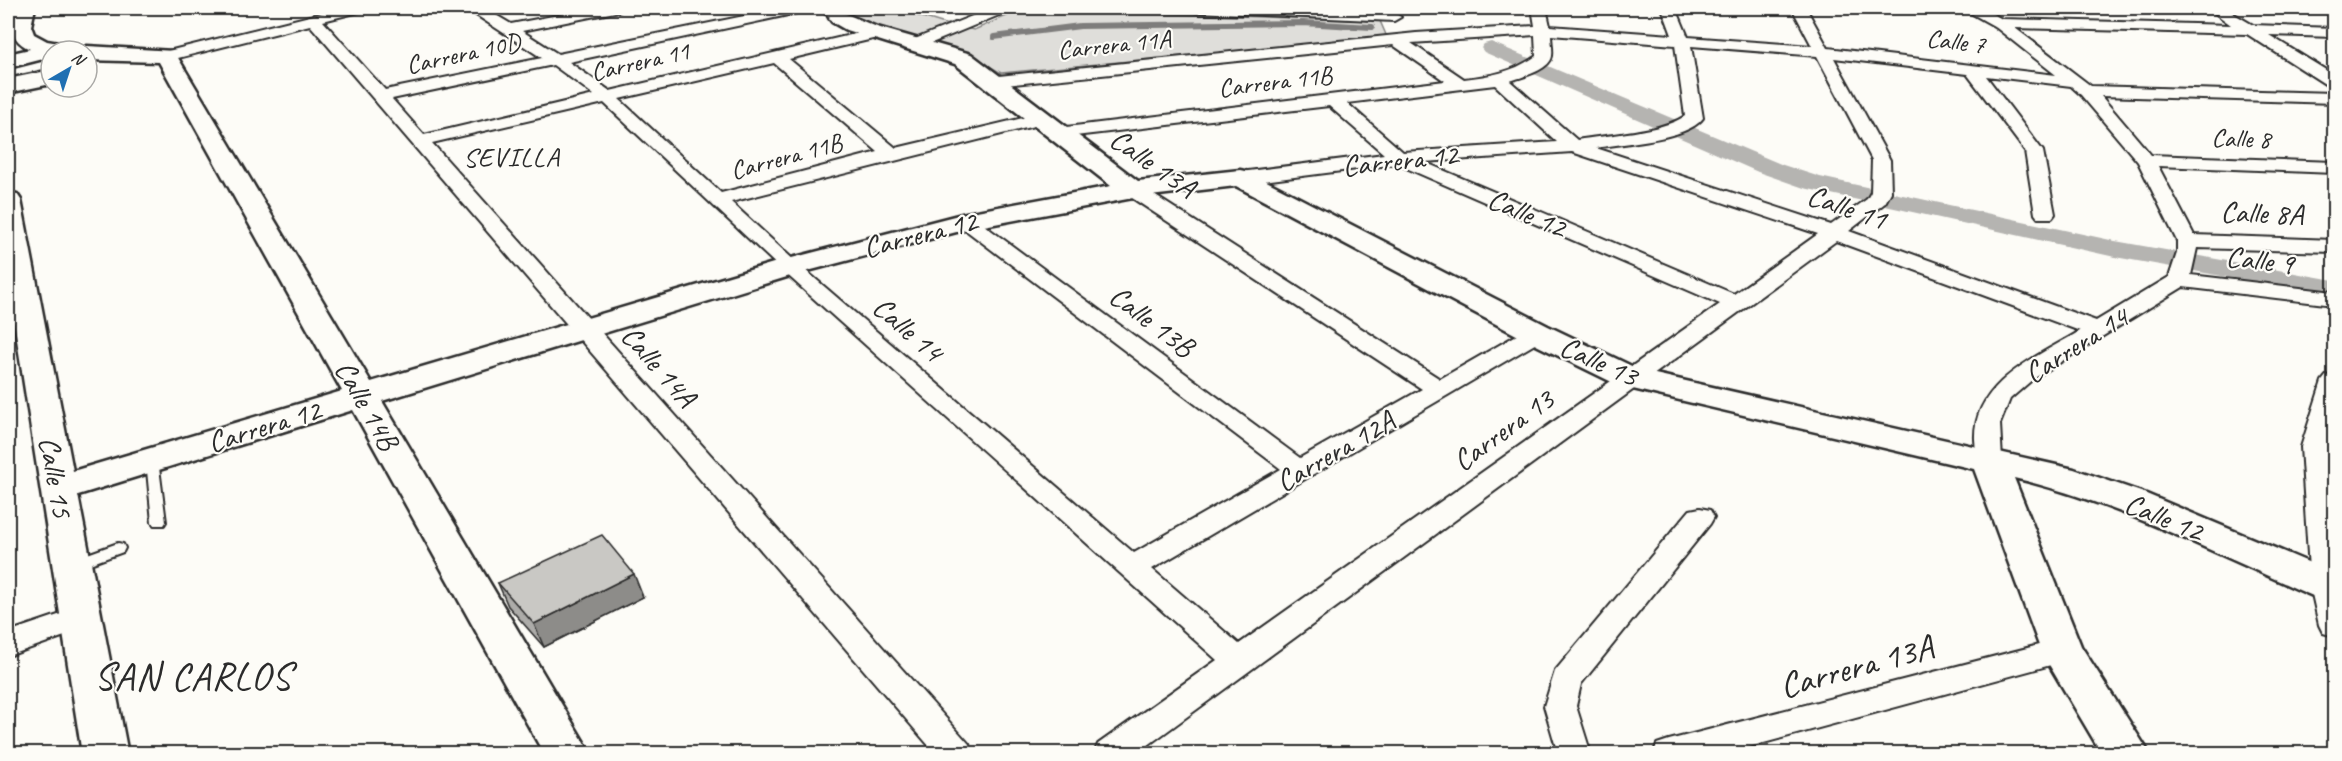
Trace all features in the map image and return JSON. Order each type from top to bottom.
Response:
[{"type":"street","points":[[25,8],[21,27],[26,38],[39,44]]},
{"type":"street","points":[[99,56],[166,56],[358,8]]},
{"type":"street","name":"Calle 14","points":[[475,8],[555,59],[607,97],[790,267],[1238,661]]},
{"type":"street","points":[[508,29],[615,8]]},
{"type":"street","name":"Carrera 10D","points":[[381,96],[802,8]]},
{"type":"street","points":[[832,13],[866,8]]},
{"type":"street","points":[[916,44],[1004,8]]},
{"type":"street","points":[[1196,8],[1388,12],[1416,38]]},
{"type":"street","name":"Carrera 11B","points":[[719,199],[892,154],[1049,126],[1333,100],[1499,80],[1537,63],[1543,30],[1539,8]]},
{"type":"street","name":"Carrera 12","points":[[58,488],[790,267],[966,221],[1133,190],[1399,158],[1573,146],[1664,131],[1684,125],[1694,118],[1682,41],[1669,8]]},
{"type":"street","name":"Carrera 13","points":[[1110,753],[1632,379],[1834,233],[1878,198],[1881,160],[1799,8]]},
{"type":"street","points":[[1972,8],[1999,23],[2081,87],[2146,160],[2184,260]]},
{"type":"street","points":[[2215,8],[2334,82]]},
{"type":"street","name":"Calle 13A","points":[[832,13],[872,35],[916,44],[963,59],[995,81],[1049,126],[1133,190],[1440,390]]},
{"type":"street","name":"Calle 14A","points":[[314,20],[957,753]]},
{"type":"street","points":[[1999,23],[2334,32]]},
{"type":"street","name":"Calle 7","points":[[1416,38],[1543,30],[1823,52],[1971,68],[2081,87],[2334,98]]},
{"type":"street","name":"Carrera 11","points":[[420,141],[872,35]]},
{"type":"street","name":"Carrera 11A","points":[[995,81],[1416,38]]},
{"type":"street","points":[[1396,40],[1460,84]]},
{"type":"street","points":[[8,61],[39,55]]},
{"type":"street","name":"Calle 14B","points":[[166,56],[568,753]]},
{"type":"street","points":[[777,57],[892,154]]},
{"type":"street","points":[[1971,68],[2034,151],[2045,214]]},
{"type":"street","points":[[8,86],[39,80]]},
{"type":"street","points":[[1499,80],[1573,146]]},
{"type":"street","name":"Calle 12","points":[[1333,100],[1399,158],[1736,303]]},
{"type":"street","name":"Calle 11","points":[[1573,146],[1834,233],[2100,330]]},
{"type":"street","name":"Calle 8","points":[[2146,160],[2334,167]]},
{"type":"street","name":"Calle 13","points":[[1240,178],[1537,333],[1632,379],[1989,460]]},
{"type":"street","name":"Calle 15","points":[[9,221],[105,753]]},
{"type":"street","name":"Calle 13B","points":[[966,221],[1300,471]]},
{"type":"street","name":"Calle 8A","points":[[2184,260],[2334,246]]},
{"type":"street","name":"Calle 9","points":[[2184,260],[2334,299]]},
{"type":"street","name":"Carrera 14","points":[[2127,753],[2062,651],[1989,460],[1987,424],[1999,396],[2025,374],[2100,330],[2184,260]]},
{"type":"street","name":"Carrera 12A","points":[[1132,567],[1537,333]]},
{"type":"street","points":[[2334,381],[2324,451],[2330,587],[2334,625]]},
{"type":"street","name":"Calle 12","points":[[1989,460],[2061,477],[2131,502],[2330,587]]},
{"type":"street","points":[[1575,753],[1560,706],[1566,681],[1700,517]]},
{"type":"street","points":[[8,644],[82,618]]},
{"type":"street","name":"Carrera 13A","points":[[1670,753],[2062,651]]},
{"type":"lane","points":[[152,460],[159,522]]},
{"type":"lane","points":[[72,566],[118,548]]},
{"type":"shaded area","points":[[834,8],[893,8],[945,24],[974,30],[1023,9],[1380,21],[1387,37],[1001,73],[966,52],[909,36],[876,30]]},
{"type":"building","points":[[602,535],[634,574],[534,624],[498,583]]},
{"type":"waterway","points":[[994,37],[1080,26],[1303,23],[1372,27]]},
{"type":"waterway","points":[[1491,48],[1767,167],[1813,182],[2115,249],[2334,288]]},
{"type":"district","name":"SEVILLA","points":[[512,157]]},
{"type":"district","name":"SAN CARLOS","points":[[193,675]]}]
